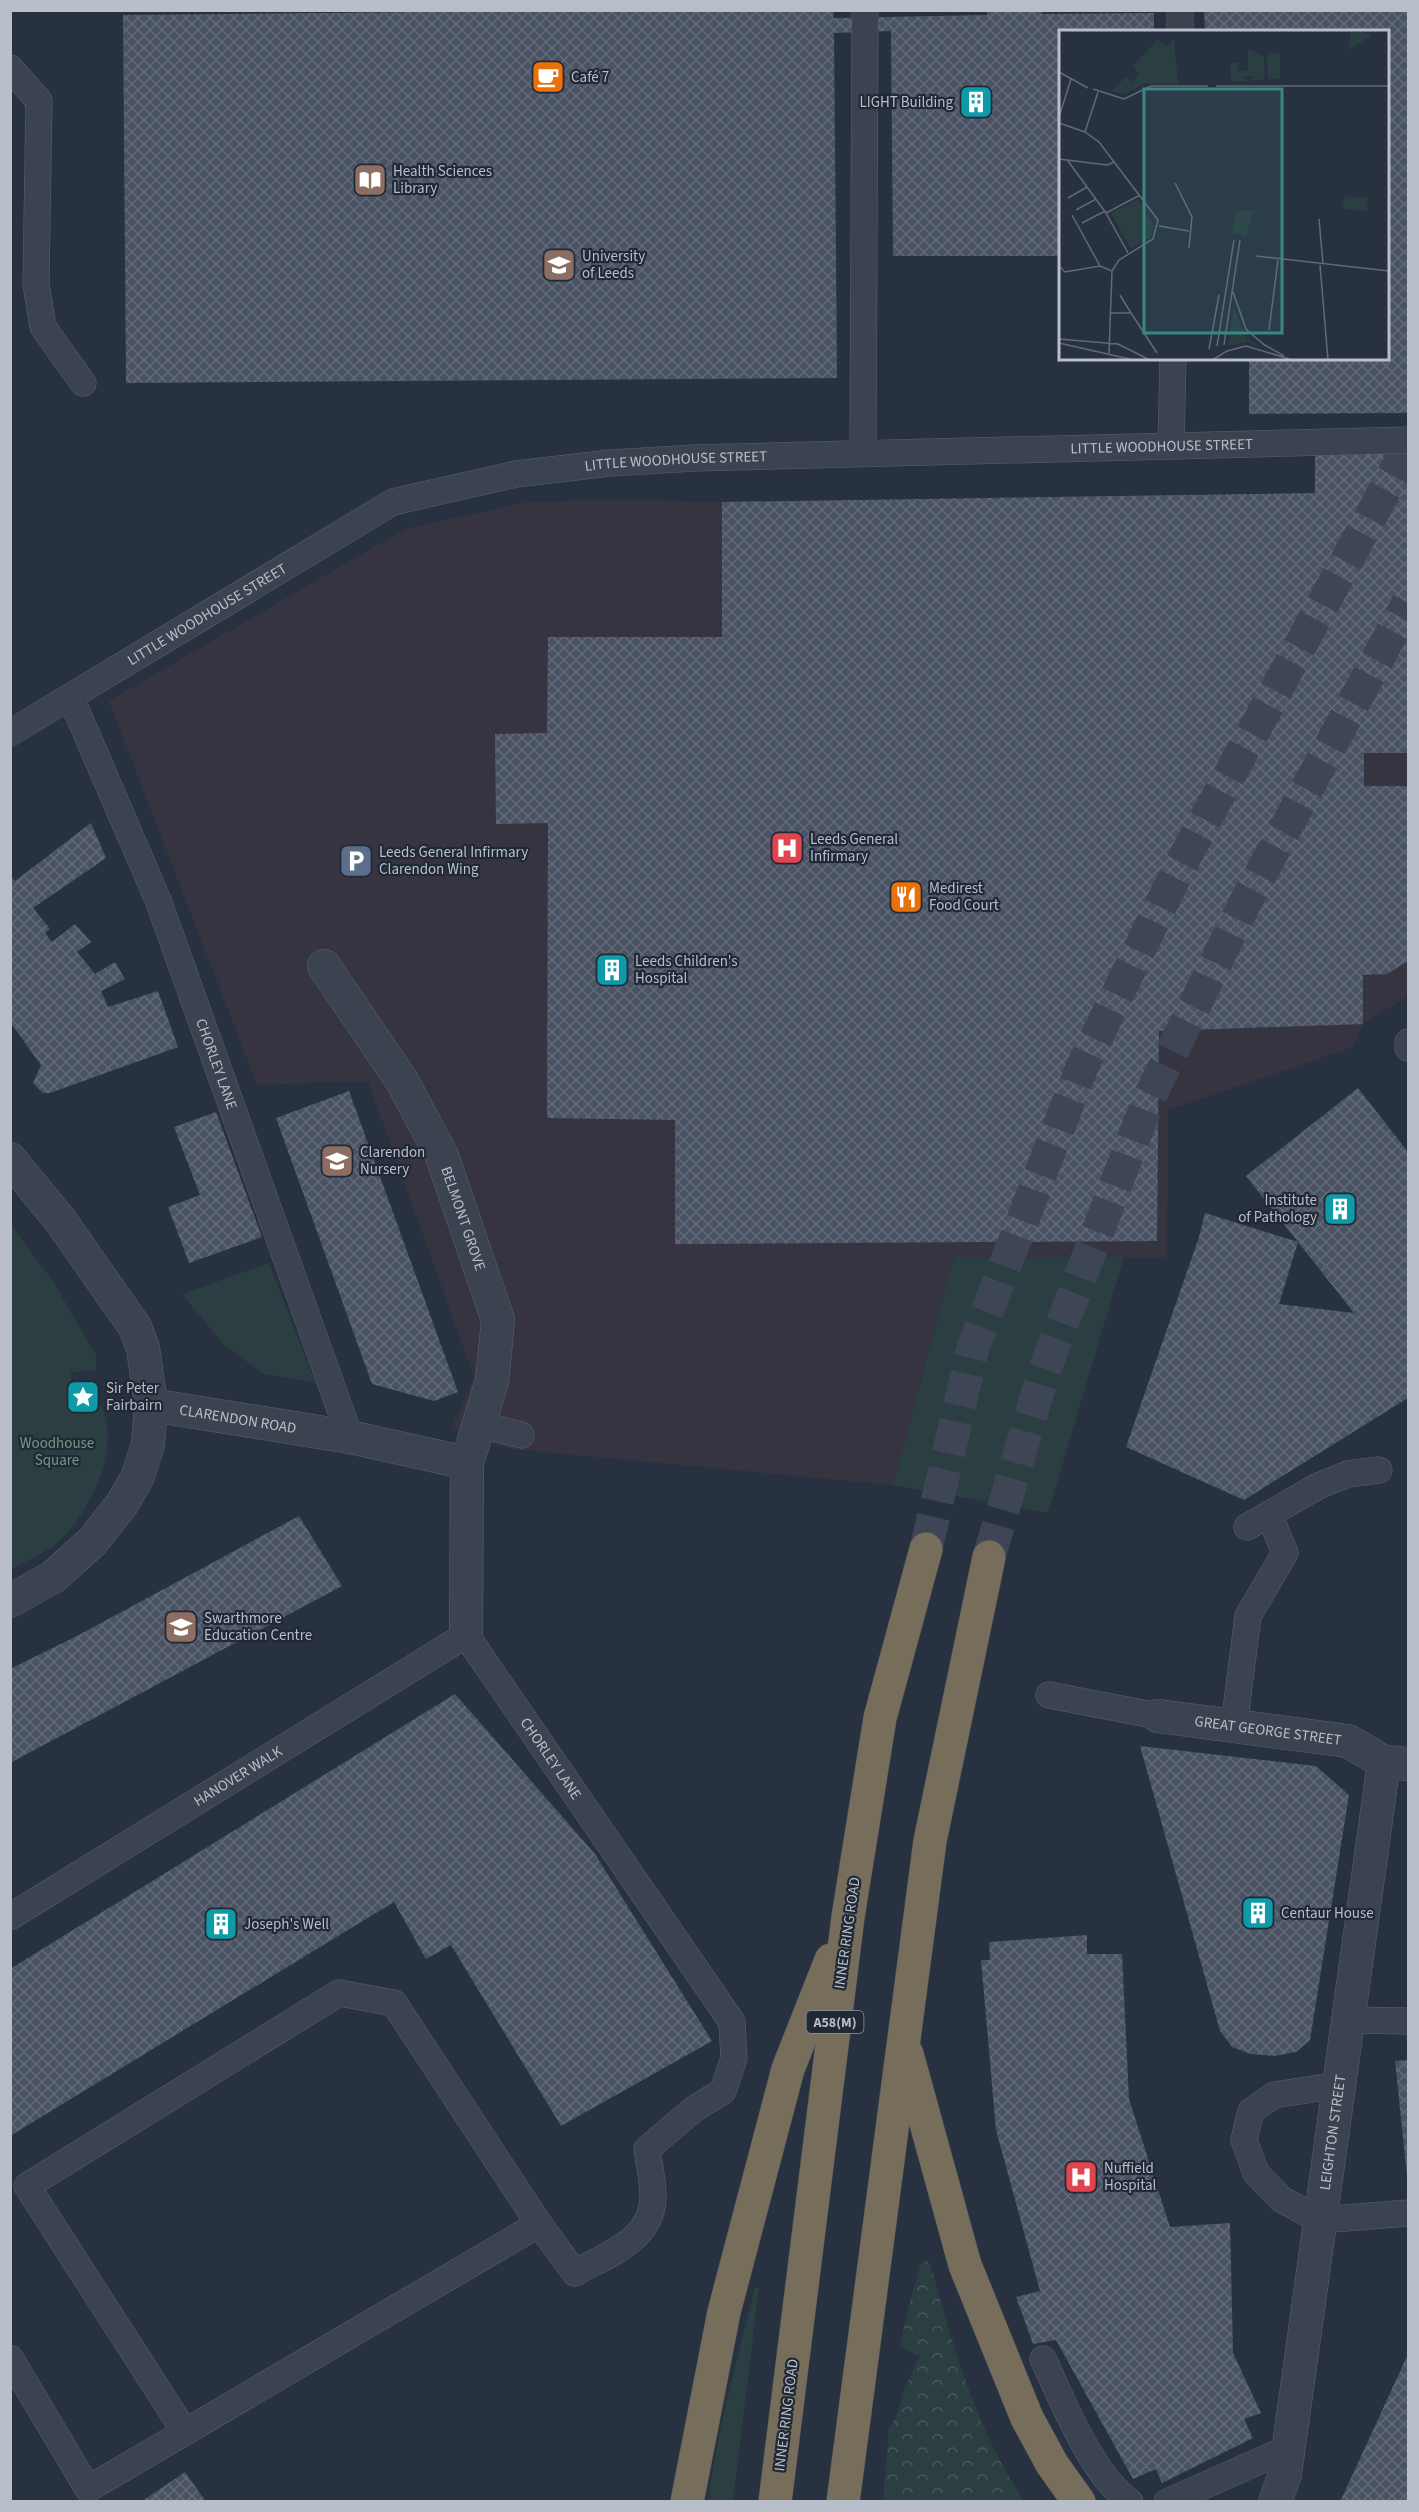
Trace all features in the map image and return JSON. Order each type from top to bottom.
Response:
[{"type":"highway","name":"INNER RING ROAD","points":[[775,2502],[848,1917],[880,1718],[926,1549]]},
{"type":"highway","points":[[843,2502],[930,1841],[989,1557]]},
{"type":"highway","name":"A58(M)","points":[[687,2502],[724,2312],[788,2068],[848,1917]]},
{"type":"highway","points":[[903,2035],[925,2124],[965,2265],[1027,2418],[1053,2464],[1079,2502]]},
{"type":"street","name":"BELMONT GROVE","points":[[324,966],[402,1081],[442,1156],[498,1320],[492,1381],[467,1464]]},
{"type":"street","points":[[10,1159],[60,1220],[135,1327],[142,1348],[152,1405],[148,1444],[138,1476],[122,1504],[92,1542],[53,1577],[10,1601]]},
{"type":"street","name":"CLARENDON ROAD","points":[[152,1405],[350,1437],[467,1464]]},
{"type":"street","points":[[466,1635],[467,1464]]},
{"type":"street","name":"GREAT GEORGE STREET","points":[[1158,1716],[1348,1742],[1396,1763]]},
{"type":"street","name":"LEIGHTON STREET","points":[[1283,2474],[1348,2020],[1396,1763]]},
{"type":"lane","points":[[863,453],[865,10]]},
{"type":"lane","points":[[1180,10],[1180,30]]},
{"type":"lane","points":[[10,68],[39,101],[36,284],[43,327],[83,383]]},
{"type":"lane","points":[[1172,445],[1173,360]]},
{"type":"lane","name":"LITTLE WOODHOUSE STREET","points":[[10,733],[393,502],[516,474],[610,463],[863,453],[1408,440]]},
{"type":"lane","name":"CHORLEY LANE","points":[[71,698],[158,900],[350,1437]]},
{"type":"lane","points":[[479,1424],[521,1435]]},
{"type":"lane","points":[[1246,1527],[1318,1486],[1348,1474],[1379,1470]]},
{"type":"lane","points":[[1234,1726],[1248,1616],[1285,1553],[1269,1514]]},
{"type":"lane","name":"CHORLEY LANE","points":[[466,1635],[732,2022],[734,2058],[723,2091],[694,2109],[647,2149],[653,2196],[650,2218],[638,2237],[575,2272],[539,2224]]},
{"type":"lane","name":"HANOVER WALK","points":[[10,1917],[466,1635]]},
{"type":"lane","points":[[1049,1695],[1158,1716]]},
{"type":"lane","points":[[10,2358],[88,2489],[539,2224],[394,2003],[339,1993],[27,2186],[185,2432]]},
{"type":"lane","points":[[1348,2020],[1408,2021]]},
{"type":"lane","points":[[1339,2085],[1274,2095],[1251,2111],[1244,2140],[1256,2173],[1281,2199],[1320,2220],[1408,2212]]},
{"type":"lane","points":[[1043,2359],[1076,2428],[1099,2466],[1117,2492],[1130,2502]]},
{"type":"lane","points":[[1167,2502],[1283,2474]]},
{"type":"shaded area","name":"Leeds General Infirmary","points":[[1315,454],[1408,454],[1408,996],[1363,1024],[1353,1047],[1168,1110],[1167,1257],[954,1257],[893,1485],[511,1449],[451,1429],[474,1377],[368,1081],[257,1085],[109,701],[405,529],[523,503],[604,499],[722,502],[1314,493]]},
{"type":"green space","name":"Woodhouse Square","points":[[11,1225],[54,1283],[96,1355],[96,1370],[71,1372],[73,1407],[101,1406],[107,1423],[108,1442],[98,1482],[78,1520],[52,1547],[11,1569]]},
{"type":"green space","points":[[954,1257],[1124,1257],[1048,1513],[893,1485]]},
{"type":"green space","points":[[269,1263],[315,1382],[264,1374],[224,1345],[182,1294]]},
{"type":"green space","points":[[926,2261],[930,2263],[957,2356],[979,2416],[1007,2474],[1024,2501],[883,2501],[889,2428],[896,2418],[904,2390],[919,2357],[900,2347],[921,2263]]},
{"type":"green space","points":[[759,2287],[733,2501],[708,2501],[728,2394],[755,2288]]},
{"type":"building","name":"University of Leeds","points":[[834,10],[833,18],[987,15],[987,10],[1042,10],[1042,14],[1154,13],[1154,30],[1059,30],[1059,256],[893,256],[891,31],[834,33],[837,378],[126,383],[123,15]]},
{"type":"building","points":[[1204,10],[1408,10],[1408,413],[1249,414],[1249,360],[1389,360],[1389,30],[1205,30]]},
{"type":"building","points":[[1315,454],[1408,454],[1408,753],[1364,753],[1364,786],[1408,786],[1408,961],[1387,974],[1363,975],[1363,1024],[1159,1031],[1157,1241],[675,1244],[675,1120],[547,1118],[548,823],[496,824],[495,734],[547,733],[548,637],[722,637],[722,502],[1315,493]]},
{"type":"building","points":[[91,823],[106,858],[33,908],[50,929],[45,933],[52,942],[75,924],[91,942],[77,952],[95,974],[115,962],[125,979],[101,991],[108,1007],[158,991],[178,1047],[50,1093],[43,1093],[33,1083],[41,1065],[10,1022],[10,875],[15,881]]},
{"type":"building","points":[[1358,1088],[1408,1152],[1408,1398],[1244,1500],[1126,1447],[1199,1237],[1205,1213],[1298,1242],[1246,1176]],"holes":[[[1298,1242],[1354,1313],[1279,1304]]]},
{"type":"building","points":[[349,1091],[458,1392],[434,1401],[372,1384],[276,1118]]},
{"type":"building","points":[[216,1112],[262,1237],[189,1263],[168,1207],[200,1195],[174,1127]]},
{"type":"building","points":[[299,1516],[342,1586],[10,1763],[10,1669],[77,1636]]},
{"type":"building","name":"Joseph's Well","points":[[455,1694],[595,1854],[712,2041],[561,2126],[451,1945],[426,1959],[394,1902],[10,2136],[10,1969]]},
{"type":"building","name":"Centaur House","points":[[1140,1746],[1316,1766],[1349,1795],[1310,2040],[1296,2052],[1274,2056],[1251,2054],[1232,2047],[1220,2031]]},
{"type":"building","name":"Nuffield Hospital","points":[[1087,1935],[1087,1954],[1122,1954],[1129,2099],[1170,2227],[1230,2223],[1233,2353],[1261,2413],[1244,2419],[1253,2438],[1162,2483],[1156,2469],[1133,2479],[1056,2340],[1033,2344],[1016,2297],[1040,2291],[996,2130],[981,1960],[990,1960],[989,1942]]},
{"type":"building","points":[[1408,2060],[1408,2176],[1407,2176],[1395,2061]]},
{"type":"building","points":[[1408,2354],[1408,2502],[1340,2502]]},
{"type":"building","points":[[185,2472],[206,2502],[141,2502]]},
{"type":"tunnel","points":[[926,1549],[973,1348],[1082,1067],[1181,864],[1408,448]]},
{"type":"tunnel","points":[[989,1557],[1044,1371],[1150,1096],[1247,899],[1408,603]]},
{"type":"place","name":"Café 7","points":[[548,77]]},
{"type":"place","name":"LIGHT Building","points":[[976,102]]},
{"type":"place","name":"Health Sciences Library","points":[[370,180]]},
{"type":"place","name":"University of Leeds","points":[[559,265]]},
{"type":"place","name":"Leeds General Infirmary","points":[[787,848]]},
{"type":"place","name":"Leeds General Infirmary Clarendon Wing","points":[[356,861]]},
{"type":"place","name":"Medirest Food Court","points":[[906,897]]},
{"type":"place","name":"Leeds Children's Hospital","points":[[612,970]]},
{"type":"place","name":"Clarendon Nursery","points":[[337,1161]]},
{"type":"place","name":"Institute of Pathology","points":[[1340,1209]]},
{"type":"place","name":"Sir Peter Fairbairn","points":[[83,1397]]},
{"type":"place","name":"Swarthmore Education Centre","points":[[181,1627]]},
{"type":"place","name":"Centaur House","points":[[1258,1913]]},
{"type":"place","name":"Joseph's Well","points":[[221,1924]]},
{"type":"place","name":"Nuffield Hospital","points":[[1081,2177]]}]
